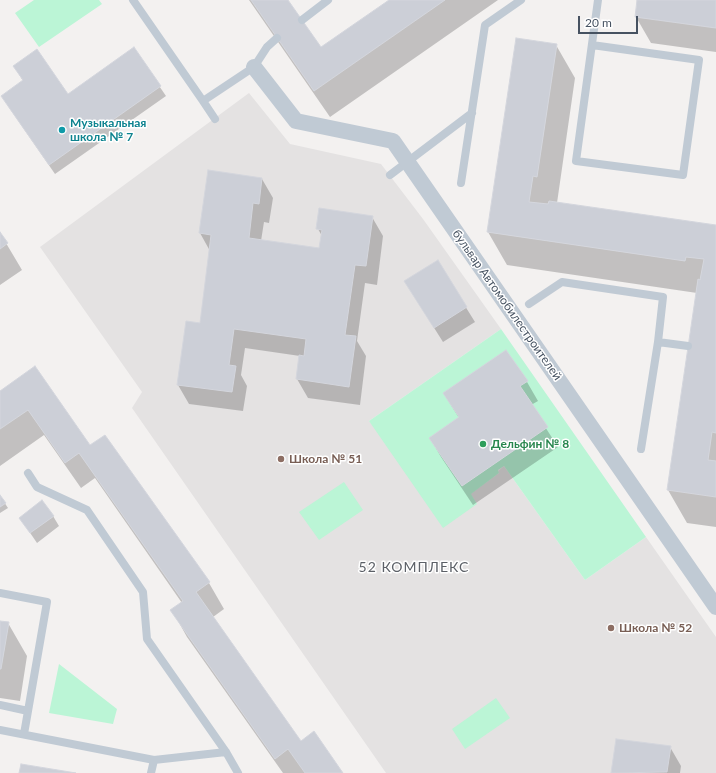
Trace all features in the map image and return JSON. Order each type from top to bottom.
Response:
[{"type":"street","name":"бульвар Автомобилестроителей","points":[[254,67],[296,121],[393,142],[716,607]]},
{"type":"lane","points":[[133,0],[215,119]]},
{"type":"lane","points":[[302,20],[328,0]]},
{"type":"lane","points":[[461,183],[485,26],[521,0]]},
{"type":"lane","points":[[592,45],[699,60],[683,175],[576,160],[598,0]]},
{"type":"lane","points":[[202,101],[254,67],[267,47],[277,38]]},
{"type":"lane","points":[[390,175],[472,113]]},
{"type":"lane","points":[[529,304],[562,282],[663,297],[658,342],[641,449]]},
{"type":"lane","points":[[658,342],[688,346]]},
{"type":"lane","points":[[28,473],[37,487],[87,510],[143,592],[148,639],[226,752],[238,773]]},
{"type":"lane","points":[[0,593],[47,602],[24,734]]},
{"type":"lane","points":[[0,705],[28,710]]},
{"type":"lane","points":[[0,730],[154,760],[226,752]]},
{"type":"lane","points":[[151,773],[154,760]]},
{"type":"shaded area","name":"Школа № 51","points":[[249,93],[290,144],[381,164],[423,219],[501,329],[369,421],[477,504],[470,494],[499,473],[498,471],[504,466],[585,580],[646,537],[716,637],[716,773],[386,773],[132,408],[142,392],[40,247]]},
{"type":"green space","points":[[34,0],[99,0],[102,4],[39,47],[15,13]]},
{"type":"green space","name":"Дельфин № 8","points":[[501,329],[646,537],[585,580],[504,466],[498,470],[499,473],[471,494],[477,504],[443,528],[369,421]]},
{"type":"green space","points":[[344,482],[363,510],[319,540],[299,512]]},
{"type":"green space","points":[[59,664],[117,709],[113,724],[49,713]]},
{"type":"green space","points":[[496,698],[510,718],[465,749],[452,729]]},
{"type":"building","points":[[251,0],[288,0],[321,47],[389,0],[445,0],[314,91]]},
{"type":"building","points":[[637,0],[716,0],[716,28],[635,17]]},
{"type":"building","points":[[516,38],[557,44],[537,177],[533,176],[529,202],[548,204],[549,201],[716,225],[716,433],[712,432],[708,460],[716,461],[716,497],[667,490],[698,279],[700,280],[704,259],[686,257],[685,261],[487,232]]},
{"type":"building","name":"Музыкальная школа № 7","points":[[134,47],[161,86],[49,165],[1,96],[23,80],[13,66],[37,49],[68,94]]},
{"type":"building","points":[[208,170],[262,178],[259,204],[253,203],[249,238],[319,248],[322,230],[316,229],[319,208],[373,216],[366,266],[355,265],[345,335],[356,336],[349,387],[296,379],[299,355],[304,356],[306,339],[234,329],[229,365],[236,366],[232,392],[177,385],[186,321],[200,323],[211,235],[199,233]]},
{"type":"building","points":[[0,232],[8,243],[0,249]]},
{"type":"building","points":[[438,260],[467,307],[434,328],[404,281]]},
{"type":"building","points":[[506,350],[528,381],[520,386],[548,427],[462,486],[429,438],[459,417],[443,393]]},
{"type":"building","points":[[35,366],[90,445],[105,435],[210,582],[196,592],[301,741],[314,731],[343,773],[305,773],[288,749],[275,759],[170,610],[183,601],[79,453],[65,463],[28,410],[0,429],[0,391]]},
{"type":"building","points":[[0,495],[6,503],[0,507]]},
{"type":"building","points":[[42,500],[54,516],[30,533],[19,518]]},
{"type":"building","points":[[0,621],[9,622],[1,669],[0,669]]},
{"type":"building","points":[[616,739],[671,746],[667,772],[611,773]]},
{"type":"building","points":[[21,764],[70,772],[76,773],[19,773]]},
{"type":"place","name":"Музыкальная школа № 7","points":[[62,130]]},
{"type":"place","name":"Дельфин № 8","points":[[483,444]]},
{"type":"place","name":"Школа № 51","points":[[281,459]]},
{"type":"place","name":"Школа № 52","points":[[611,628]]},
{"type":"district","name":"52 КОМПЛЕКС","points":[[414,567]]}]
